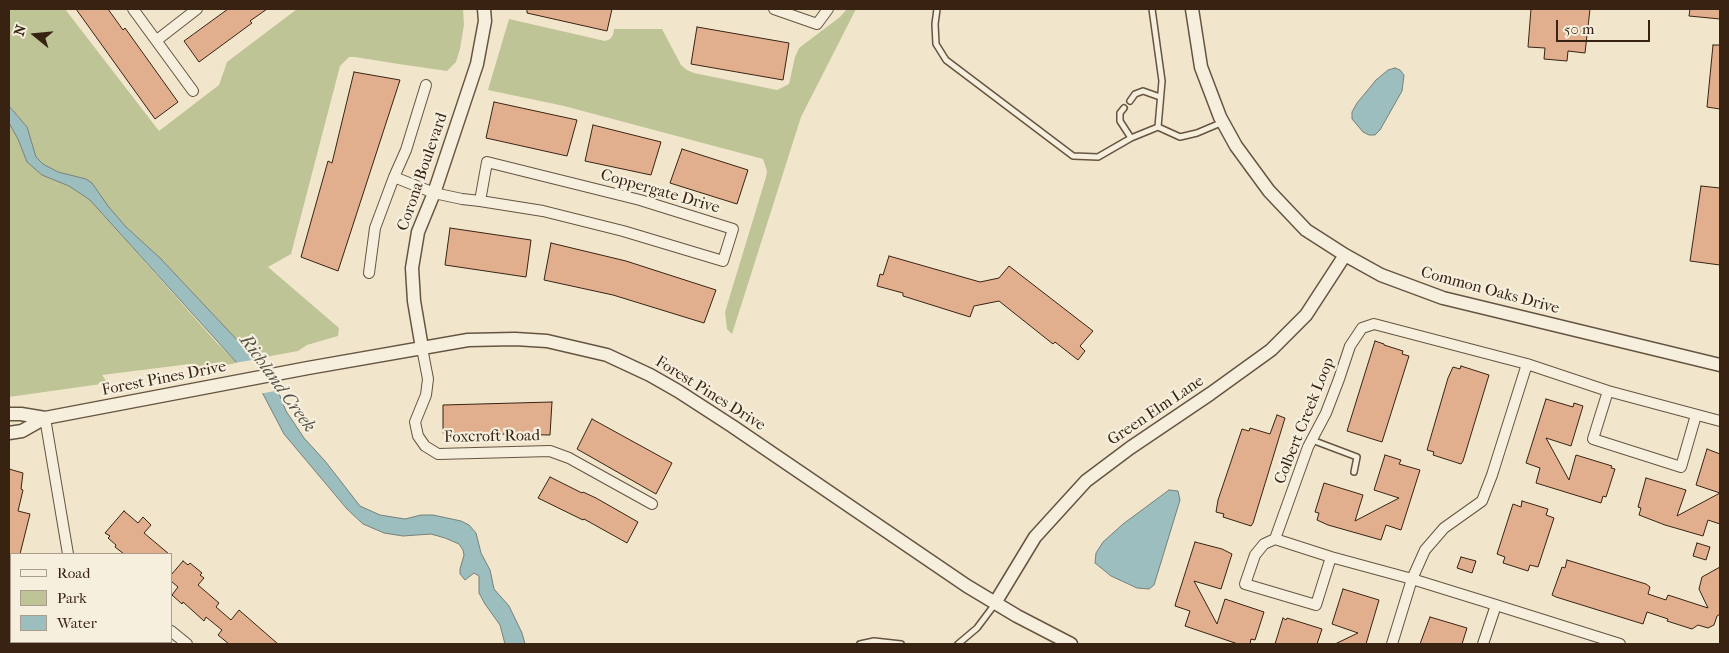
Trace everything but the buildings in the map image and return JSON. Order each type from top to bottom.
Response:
[{"type":"street","points":[[133,9],[193,91]]},
{"type":"street","points":[[157,40],[196,9]]},
{"type":"street","name":"Corona Boulevard","points":[[422,348],[414,300],[412,268],[418,232],[434,193],[477,64],[485,21],[484,9]]},
{"type":"street","points":[[774,9],[817,24],[828,9]]},
{"type":"street","name":"Common Oaks Drive","points":[[1192,9],[1201,67],[1223,122],[1236,146],[1269,191],[1306,230],[1344,255],[1381,275],[1444,298],[1720,365]]},
{"type":"street","points":[[369,273],[375,228],[406,150],[426,85]]},
{"type":"street","name":"Coppergate Drive","points":[[394,177],[434,193],[480,201],[543,211],[623,231],[723,261],[733,229],[620,195],[487,162],[480,201]]},
{"type":"street","name":"Green Elm Lane","points":[[995,604],[1035,537],[1086,481],[1130,448],[1271,350],[1306,315],[1344,255]]},
{"type":"street","name":"Colbert Creek Loop","points":[[1275,539],[1312,439],[1333,396],[1350,346],[1362,328],[1374,324],[1527,364],[1608,391],[1720,421]]},
{"type":"street","name":"Forest Pines Drive","points":[[9,433],[22,431],[45,418],[468,340],[515,339],[547,341],[607,355],[650,374],[995,604],[1070,644]]},
{"type":"street","name":"Foxcroft Road","points":[[422,348],[428,379],[426,395],[415,422],[418,436],[426,446],[438,454],[550,451],[569,458],[652,504]]},
{"type":"street","points":[[1392,644],[1412,579],[1425,550],[1444,528],[1482,501],[1527,364]]},
{"type":"street","points":[[1608,391],[1593,439],[1681,467],[1696,415]]},
{"type":"street","name":"Forest Pines Drive","points":[[9,414],[45,418]]},
{"type":"street","points":[[45,418],[68,553]]},
{"type":"street","points":[[1331,557],[1316,605],[1245,584],[1255,555],[1264,544],[1275,539],[1331,557],[1412,579],[1620,644]]},
{"type":"street","points":[[1483,644],[1496,605]]},
{"type":"street","points":[[172,632],[187,644]]},
{"type":"lane","points":[[937,9],[935,24],[936,44],[946,60],[1073,156],[1098,158],[1131,138],[1158,127],[1180,137],[1198,133],[1223,122]]},
{"type":"lane","points":[[1152,9],[1162,81],[1158,127]]},
{"type":"lane","points":[[1130,101],[1135,94],[1143,91],[1160,97]]},
{"type":"lane","points":[[1124,108],[1120,113],[1120,121],[1131,138]]},
{"type":"lane","points":[[1312,439],[1358,457],[1354,472]]},
{"type":"lane","points":[[958,644],[978,628],[995,604]]},
{"type":"lane","points":[[860,644],[874,641],[901,644]]},
{"type":"green space","points":[[9,9],[65,9],[159,131],[219,85],[227,62],[297,9],[463,9],[464,25],[460,49],[456,62],[447,71],[355,57],[349,57],[340,66],[291,254],[268,267],[339,328],[338,336],[307,345],[298,351],[255,359],[160,258],[126,227],[92,183],[86,179],[58,172],[43,164],[36,157],[27,127],[9,106]]},
{"type":"green space","points":[[847,9],[856,9],[801,117],[732,334],[727,329],[725,312],[766,177],[767,171],[763,159],[564,106],[488,90],[509,19],[605,41],[613,35],[614,29],[662,29],[681,65],[687,70],[777,90],[789,84],[799,48],[840,17]]},
{"type":"green space","points":[[9,123],[27,162],[42,175],[69,186],[90,200],[216,342],[237,363],[203,369],[190,364],[102,375],[108,383],[9,397]]},
{"type":"water","points":[[1395,68],[1404,75],[1402,91],[1380,130],[1375,135],[1369,135],[1363,132],[1352,119],[1352,112],[1376,80],[1388,70]]},
{"type":"water","points":[[9,106],[27,127],[36,157],[43,164],[58,172],[86,179],[92,183],[126,227],[160,258],[255,359],[274,381],[286,411],[304,438],[325,461],[360,506],[380,515],[405,519],[421,515],[433,515],[461,521],[469,525],[476,533],[481,553],[490,570],[494,589],[509,606],[522,633],[525,644],[505,644],[500,625],[479,593],[479,576],[474,573],[465,580],[460,574],[464,555],[459,544],[431,534],[403,536],[384,533],[363,524],[347,509],[284,434],[263,394],[254,382],[90,200],[69,186],[42,175],[27,162],[9,123]]},
{"type":"water","points":[[1169,490],[1178,491],[1180,500],[1154,585],[1149,589],[1137,588],[1111,576],[1095,563],[1096,553],[1103,542],[1123,524]]},
{"type":"pier","points":[[258,359],[276,380],[280,390],[259,394],[234,363]]},
{"type":"water label","name":"Richland Creek","points":[[277,384]]}]
